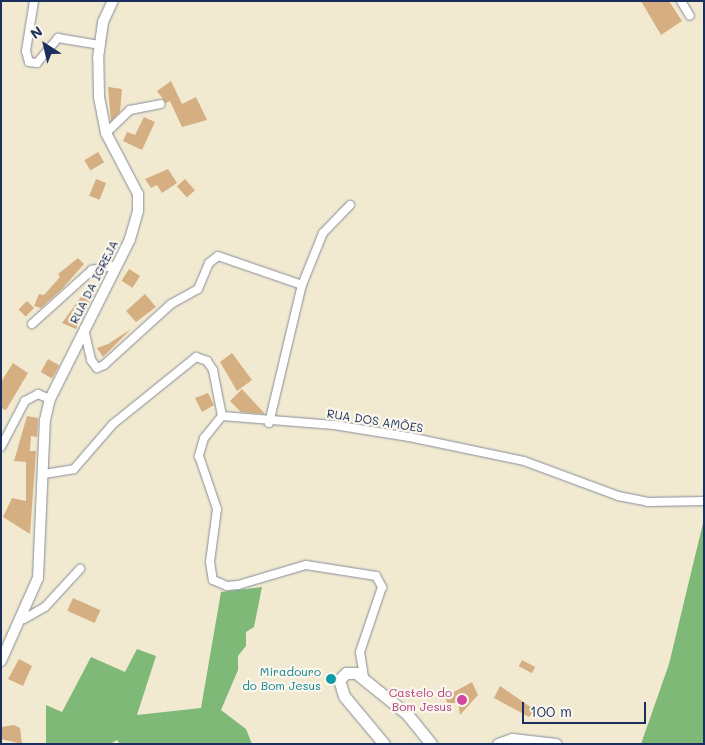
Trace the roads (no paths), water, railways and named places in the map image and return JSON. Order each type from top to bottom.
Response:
[{"type":"main road","points":[[384,744],[339,687],[346,673],[364,678],[417,723],[432,744]]},
{"type":"main road","points":[[498,744],[512,739],[556,744]]},
{"type":"street","points":[[34,1],[26,51],[29,62],[36,63],[58,38],[100,45]]},
{"type":"street","name":"RUA DA IGREJA","points":[[1,661],[24,619],[38,578],[45,420],[50,399],[130,239],[138,194],[106,133],[99,98],[100,45],[112,1]]},
{"type":"street","points":[[681,1],[690,16]]},
{"type":"street","points":[[106,133],[130,110],[160,104]]},
{"type":"street","points":[[270,423],[302,285],[323,234],[350,205]]},
{"type":"street","points":[[84,329],[97,368],[134,341],[170,304],[191,293],[218,256],[302,285]]},
{"type":"street","points":[[32,324],[92,270],[117,265]]},
{"type":"street","points":[[44,474],[74,468],[113,424],[196,357],[208,361],[213,370],[222,416],[204,438],[199,456],[217,509],[210,562],[214,580],[227,586],[238,585],[306,565],[376,576],[382,588],[360,652],[364,678]]},
{"type":"street","points":[[1,447],[25,401],[38,394],[50,399]]},
{"type":"street","name":"RUA DOS AMÕES","points":[[222,416],[270,423],[365,429],[524,461],[601,492],[648,502],[704,501]]},
{"type":"street","points":[[24,619],[45,606],[80,569]]},
{"type":"place","name":"Miradouro do Bom Jesus","points":[[331,679]]},
{"type":"place","name":"Castelo do Bom Jesus","points":[[462,700]]}]
